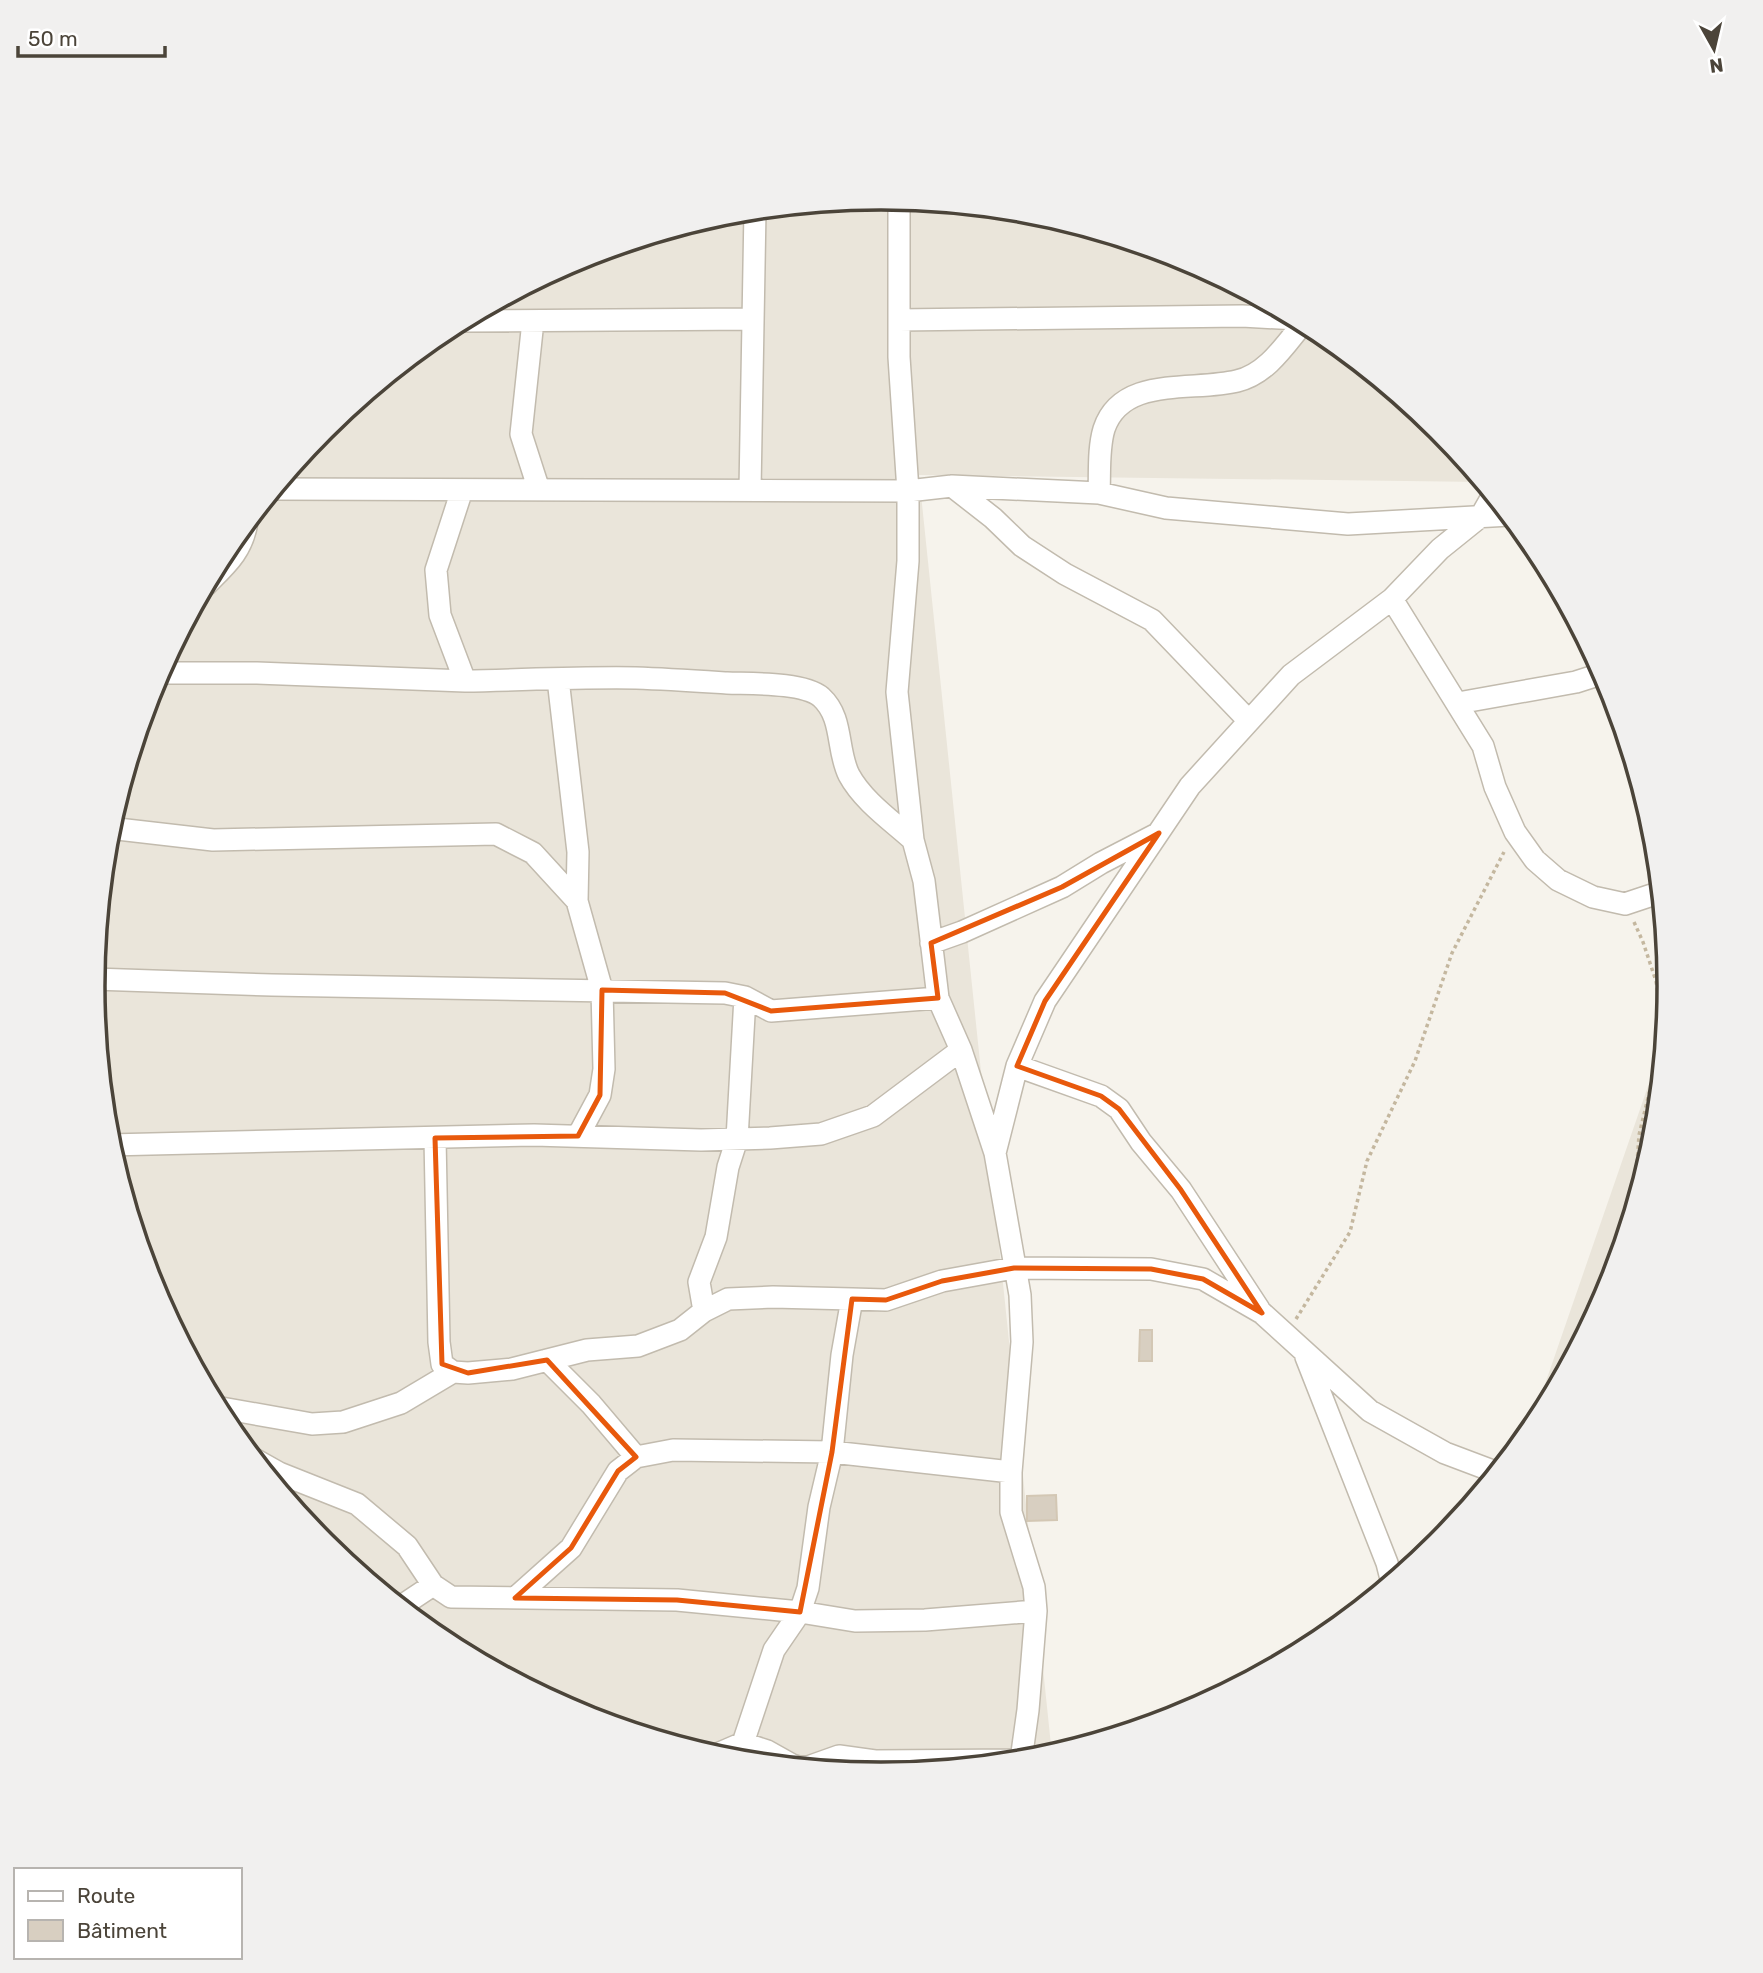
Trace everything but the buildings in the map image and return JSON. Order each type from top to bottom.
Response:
[{"type":"street","points":[[899,211],[899,356],[908,491],[907,573],[897,692],[913,840],[924,881],[937,998],[961,1050],[995,1153],[1020,1295],[1022,1342],[1010,1472],[1011,1512],[1034,1587],[1036,1611],[1028,1710],[1022,1750]]},
{"type":"street","points":[[750,490],[755,221]]},
{"type":"street","points":[[899,320],[1275,317]]},
{"type":"street","points":[[482,321],[753,319]]},
{"type":"street","points":[[533,321],[521,434],[538,490]]},
{"type":"street","points":[[1099,494],[1105,428],[1127,398],[1143,392],[1239,381],[1270,363],[1297,331]]},
{"type":"street","points":[[952,486],[993,518],[1022,546],[1065,574],[1152,620],[1249,721]]},
{"type":"street","points":[[286,489],[908,491],[952,486],[1099,494],[1166,508],[1348,524],[1499,515]]},
{"type":"street","points":[[462,489],[436,570],[440,615],[465,681]]},
{"type":"street","points":[[995,1153],[1017,1066],[1045,1001],[1190,786],[1291,675],[1392,599],[1440,549],[1481,516],[1489,503]]},
{"type":"street","points":[[1392,599],[1483,746],[1494,787],[1515,832],[1535,860],[1558,880],[1593,897],[1625,904],[1652,895]]},
{"type":"street","points":[[171,673],[257,673],[465,681],[636,678],[799,688],[818,695],[832,710],[849,776],[865,796],[913,840]]},
{"type":"street","points":[[1458,703],[1576,682],[1593,676]]},
{"type":"street","points":[[558,679],[578,852],[577,901],[602,990],[604,1069],[600,1095],[578,1136]]},
{"type":"street","points":[[121,829],[213,840],[496,834],[533,853],[577,901]]},
{"type":"street","points":[[931,943],[1062,887],[1159,833]]},
{"type":"street","points":[[105,979],[725,993],[745,997],[771,1011],[937,998]]},
{"type":"street","points":[[704,1311],[699,1282],[716,1237],[728,1167],[737,1139],[745,997]]},
{"type":"street","points":[[122,1145],[534,1135],[737,1139],[821,1135],[873,1116],[961,1050]]},
{"type":"street","points":[[1017,1066],[1101,1096],[1119,1109],[1141,1142],[1181,1190],[1262,1313]]},
{"type":"street","points":[[435,1138],[439,1342],[442,1363],[453,1371],[468,1373],[512,1369],[587,1350],[638,1346],[680,1330],[704,1311],[728,1299],[773,1297],[886,1300],[942,1281],[1014,1268],[1151,1269],[1203,1279],[1262,1313],[1370,1411],[1445,1453],[1489,1470]]},
{"type":"street","points":[[743,1744],[774,1650],[800,1612],[808,1588],[819,1507],[832,1452],[842,1355],[852,1299]]},
{"type":"street","points":[[1304,1351],[1389,1573]]},
{"type":"street","points":[[547,1360],[591,1404],[636,1457]]},
{"type":"street","points":[[231,1409],[312,1423],[343,1422],[401,1403],[453,1371]]},
{"type":"street","points":[[515,1598],[571,1548],[618,1471],[636,1457],[673,1450],[832,1452],[1010,1472]]},
{"type":"street","points":[[275,1471],[357,1504],[407,1546],[433,1585],[451,1597],[677,1600],[800,1612],[855,1622],[925,1620],[1036,1611]]},
{"type":"street","points":[[408,1602],[433,1585]]},
{"type":"street","points":[[732,1748],[743,1744],[774,1755]]},
{"type":"street","points":[[826,1761],[839,1756],[875,1761],[936,1761]]},
{"type":"path","points":[[1286,1334],[1350,1232],[1367,1161],[1416,1061],[1452,953],[1515,832]]},
{"type":"path","points":[[1625,904],[1643,942],[1658,992]]},
{"type":"path","points":[[1637,1165],[1639,1135],[1651,1084]]},
{"type":"highlighted area","points":[[1159,833],[1045,1001],[1017,1066],[1101,1096],[1119,1109],[1181,1190],[1262,1313],[1203,1279],[1151,1269],[1014,1268],[942,1281],[886,1300],[852,1299],[832,1452],[800,1612],[677,1600],[515,1598],[571,1548],[618,1471],[636,1457],[547,1360],[468,1373],[442,1364],[435,1138],[578,1136],[600,1095],[602,990],[725,993],[771,1011],[938,998],[931,943],[1062,887]]},
{"type":"shaded area","points":[[882,210],[983,217],[1082,236],[1179,269],[1270,314],[1313,341],[1354,370],[1393,403],[1431,437],[1471,482],[919,475],[1051,1744],[983,1756],[932,1761],[831,1761],[730,1748],[681,1737],[584,1704],[538,1683],[493,1659],[409,1603],[332,1536],[298,1498],[265,1459],[209,1375],[164,1284],[146,1236],[131,1187],[112,1088],[105,986],[107,936],[120,835],[146,737],[164,689],[209,598],[265,514],[332,437],[409,370],[493,314],[584,269],[632,251],[730,225],[780,217]]},
{"type":"shaded area","points":[[1652,1073],[1643,1138],[1617,1236],[1578,1330],[1541,1396]]}]
